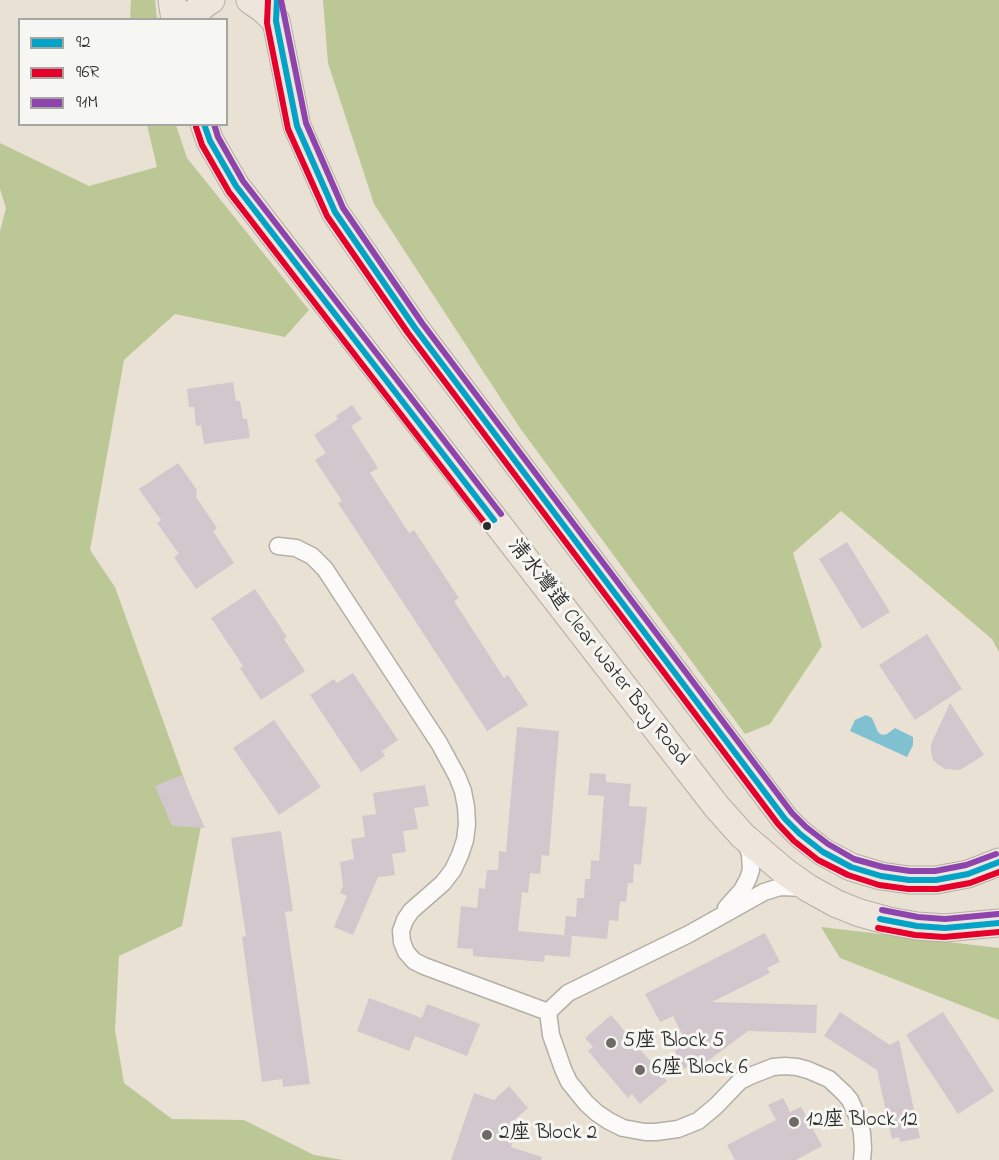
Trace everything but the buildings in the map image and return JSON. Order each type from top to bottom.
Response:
[{"type":"main road","points":[[172,0],[175,18]]},
{"type":"main road","points":[[193,18],[194,13],[211,0]]},
{"type":"main road","points":[[250,0],[276,21],[297,126],[335,212],[423,338],[785,819],[810,843],[830,856],[851,867],[881,876],[909,880],[936,880],[968,874],[999,862]]},
{"type":"main road","name":"清水灣道 Clear Water Bay Road","points":[[205,126],[210,141],[236,186],[702,789],[743,836],[808,888],[837,904],[860,913],[889,921],[945,928],[999,923]]},
{"type":"street","points":[[278,546],[296,548],[312,556],[325,569],[439,743],[463,791],[467,824],[460,855],[453,870],[443,883],[411,911],[405,920],[401,931],[406,952],[414,961],[424,966],[548,1012]]},
{"type":"street","points":[[720,916],[742,890],[751,870],[750,854],[743,836]]},
{"type":"street","points":[[548,1012],[568,993],[689,934],[764,892],[780,887],[808,888]]},
{"type":"street","points":[[548,1012],[551,1035],[569,1082],[597,1113],[623,1128],[645,1132],[678,1129],[698,1121],[740,1081],[773,1067],[797,1067],[829,1079],[850,1100],[861,1127],[862,1160]]},
{"type":"green space","points":[[131,0],[155,0],[157,18],[130,18]]},
{"type":"green space","points":[[323,0],[999,0],[999,652],[992,639],[841,511],[793,553],[822,646],[770,724],[745,734],[520,428],[374,204],[328,63]]},
{"type":"green space","points":[[147,126],[176,126],[187,158],[309,310],[285,337],[175,314],[124,360],[90,550],[115,587],[201,826],[182,926],[119,956],[115,1030],[124,1083],[172,1119],[244,1120],[314,1155],[343,1160],[0,1160],[0,231],[6,208],[0,189],[0,143],[89,186],[157,167]]},
{"type":"green space","points":[[821,927],[999,948],[999,1020],[840,958]]},
{"type":"water","points":[[866,715],[872,718],[878,732],[882,735],[895,728],[913,737],[913,745],[907,757],[850,731],[855,720]]},
{"type":"transit line","name":"96R","points":[[268,0],[267,23],[288,129],[327,216],[408,333],[778,824],[794,841],[818,860],[848,875],[879,885],[908,889],[937,889],[970,883],[999,872]]},
{"type":"transit line","name":"92","points":[[277,0],[276,21],[297,126],[335,212],[415,328],[785,819],[823,852],[851,867],[881,876],[909,880],[936,880],[968,874],[999,862]]},
{"type":"transit line","name":"91M","points":[[281,0],[306,123],[343,208],[422,323],[792,813],[828,844],[854,859],[883,867],[910,871],[935,871],[966,865],[996,854]]},
{"type":"transit line","name":"92","points":[[205,126],[210,141],[236,186],[494,520]]},
{"type":"transit line","name":"91M","points":[[215,126],[218,137],[243,181],[501,514]]},
{"type":"transit line","name":"96R","points":[[196,127],[202,145],[229,192],[487,526]]},
{"type":"transit line","name":"91M","points":[[882,910],[918,917],[945,919],[998,914]]},
{"type":"transit line","name":"92","points":[[880,919],[917,926],[945,928],[999,923]]},
{"type":"transit line","name":"96R","points":[[878,928],[915,935],[944,937],[999,932]]},
{"type":"place","name":"5座 Block 5","points":[[611,1043]]},
{"type":"place","name":"6座 Block 6","points":[[640,1070]]},
{"type":"place","name":"12座 Block 12","points":[[794,1122]]},
{"type":"place","name":"2座 Block 2","points":[[487,1135]]}]
